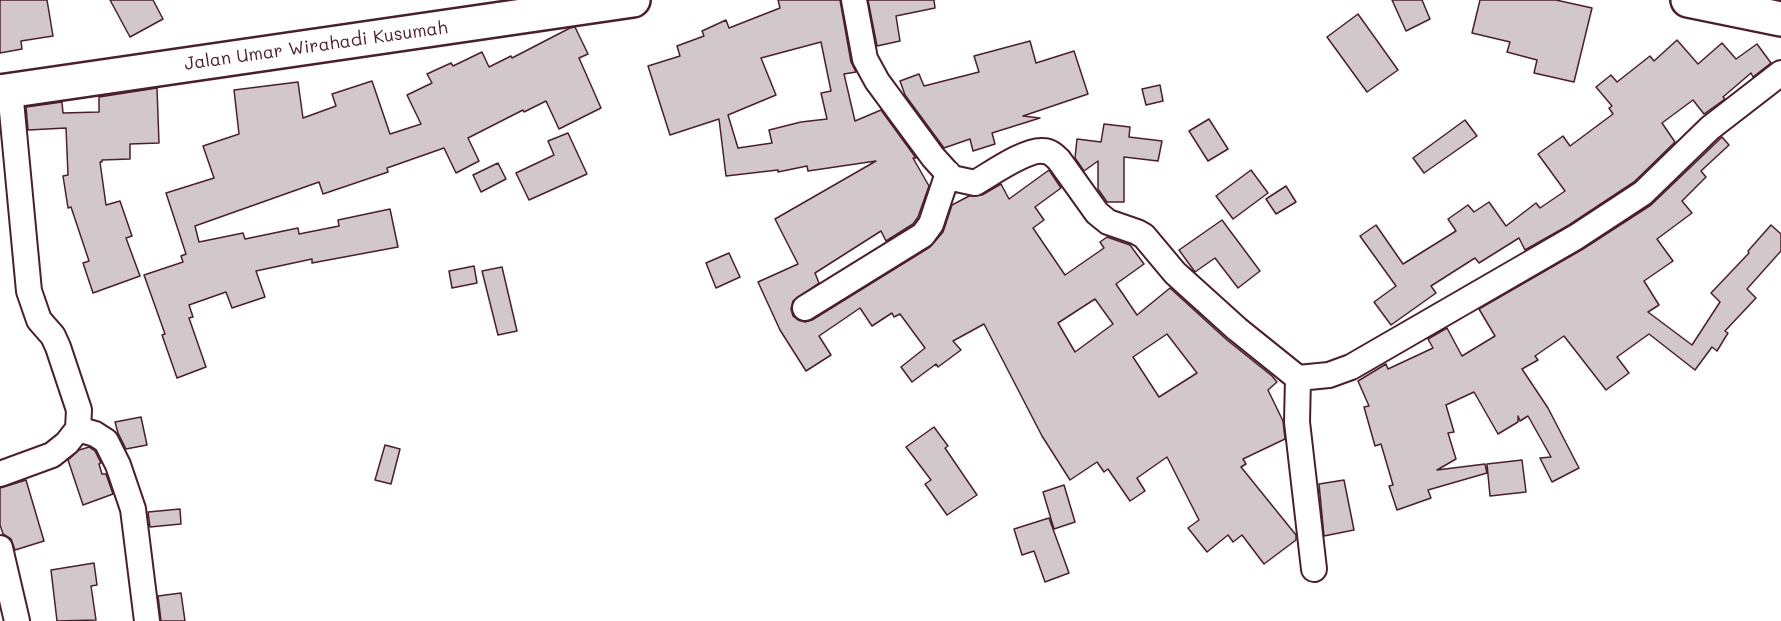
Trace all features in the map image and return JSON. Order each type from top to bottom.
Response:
[{"type":"main road","name":"Jalan Umar Wirahadi Kusumah","points":[[5,91],[633,0]]},
{"type":"main road","points":[[1688,0],[1781,19]]},
{"type":"street","points":[[854,0],[868,66],[889,99],[952,178],[975,183],[1032,152],[1052,153],[1097,213],[1108,222],[1144,236],[1175,273],[1237,329],[1298,378],[1329,375],[1351,367],[1576,237],[1643,193],[1710,128],[1781,73]]},
{"type":"street","points":[[0,474],[52,455],[67,444],[78,429],[79,410],[58,347],[53,336],[39,320],[29,291],[5,91]]},
{"type":"street","points":[[805,308],[923,235],[931,224],[948,173]]},
{"type":"street","points":[[1298,378],[1297,422],[1314,568]]},
{"type":"street","points":[[78,429],[95,434],[106,441],[118,465],[133,509],[147,621]]},
{"type":"street","points":[[0,548],[17,621]]},
{"type":"building","points":[[0,0],[47,0],[53,36],[21,41],[22,49],[0,53]]},
{"type":"building","points":[[110,0],[153,0],[163,19],[130,37]]},
{"type":"building","points":[[778,0],[840,0],[851,62],[856,72],[844,74],[855,121],[881,110],[916,158],[913,158],[929,186],[918,217],[913,224],[886,241],[881,231],[815,273],[819,283],[793,301],[791,309],[793,316],[805,322],[812,320],[930,247],[943,232],[952,205],[969,196],[982,195],[1001,184],[1009,199],[1049,170],[1061,188],[1035,207],[1044,220],[1033,228],[1065,275],[1104,248],[1100,242],[1107,237],[1130,245],[1144,264],[1116,284],[1137,315],[1170,288],[1277,382],[1268,390],[1283,421],[1285,439],[1243,459],[1246,464],[1241,467],[1296,535],[1296,540],[1264,564],[1242,535],[1233,542],[1228,535],[1207,552],[1188,528],[1199,520],[1167,457],[1137,478],[1145,491],[1130,501],[1108,469],[1104,472],[1097,462],[1070,480],[1042,436],[984,324],[953,341],[961,350],[938,367],[936,364],[912,382],[901,367],[925,348],[900,314],[894,317],[892,313],[872,326],[860,308],[819,336],[831,355],[806,371],[780,330],[758,282],[798,264],[775,219],[876,161],[808,171],[807,166],[778,172],[778,170],[726,176],[719,119],[670,135],[648,66],[680,56],[677,46],[704,36],[702,31],[726,20],[729,28],[780,8]],"holes":[[[821,42],[831,91],[821,93],[827,119],[801,122],[769,130],[772,143],[738,148],[728,115],[776,95],[761,58]],[[1095,299],[1113,324],[1075,352],[1058,323]],[[1167,334],[1197,373],[1159,397],[1133,357]]]},
{"type":"building","points":[[868,0],[934,0],[935,8],[896,16],[900,41],[877,46]]},
{"type":"building","points":[[1392,0],[1422,0],[1430,19],[1406,31]]},
{"type":"building","points":[[1480,0],[1556,0],[1592,8],[1574,82],[1534,73],[1537,60],[1507,52],[1510,42],[1472,33]]},
{"type":"building","points":[[1358,14],[1398,70],[1367,92],[1327,37]]},
{"type":"building","points":[[575,27],[588,54],[579,58],[601,108],[559,129],[546,101],[468,138],[479,161],[456,173],[444,148],[387,168],[388,172],[323,194],[319,182],[195,226],[199,242],[243,233],[245,239],[298,228],[299,234],[339,226],[338,220],[390,209],[398,247],[312,263],[312,259],[256,271],[265,297],[232,308],[226,292],[189,305],[193,317],[189,318],[206,367],[177,378],[162,335],[165,334],[144,275],[183,262],[181,256],[186,254],[166,193],[214,178],[203,146],[239,134],[234,90],[298,82],[303,118],[336,106],[332,94],[372,81],[390,134],[421,124],[407,95],[432,83],[427,74],[451,63],[453,66],[482,52],[489,67]]},
{"type":"building","points":[[1677,40],[1698,64],[1722,43],[1736,59],[1757,44],[1771,63],[1753,77],[1751,73],[1723,97],[1725,99],[1704,114],[1693,100],[1662,123],[1675,142],[1634,182],[1569,225],[1525,250],[1519,238],[1479,263],[1475,258],[1431,286],[1436,293],[1391,325],[1374,302],[1396,286],[1360,236],[1376,225],[1403,264],[1456,231],[1448,219],[1468,205],[1474,212],[1489,202],[1506,226],[1536,203],[1540,208],[1565,191],[1538,154],[1563,136],[1570,146],[1613,114],[1609,108],[1612,106],[1596,87],[1611,75],[1617,82],[1650,56],[1654,61]]},
{"type":"building","points":[[1030,41],[1036,63],[1074,51],[1088,94],[1023,116],[1040,118],[992,133],[995,144],[973,151],[970,139],[944,148],[905,95],[900,81],[919,74],[924,86],[979,72],[974,56]]},
{"type":"building","points":[[1160,85],[1163,101],[1146,105],[1142,89]]},
{"type":"building","points":[[157,88],[159,143],[130,144],[130,159],[100,162],[106,205],[120,201],[132,236],[126,238],[140,276],[93,293],[83,263],[89,261],[71,207],[68,208],[63,176],[68,175],[66,128],[28,130],[26,107],[62,102],[63,113],[99,112],[99,97]]},
{"type":"building","points":[[1209,119],[1228,149],[1208,161],[1189,131]]},
{"type":"building","points":[[1465,120],[1477,136],[1424,173],[1413,158]]},
{"type":"building","points":[[1104,124],[1130,127],[1129,137],[1162,141],[1158,161],[1124,157],[1124,202],[1107,202],[1098,189],[1098,161],[1084,171],[1075,158],[1077,139],[1101,142]]},
{"type":"building","points":[[568,133],[587,174],[529,200],[516,173],[554,155],[548,141]]},
{"type":"building","points":[[1722,137],[1729,145],[1701,171],[1706,177],[1682,201],[1692,213],[1657,239],[1673,261],[1644,281],[1659,305],[1648,312],[1692,345],[1720,302],[1711,293],[1749,253],[1748,251],[1771,225],[1781,234],[1781,251],[1747,289],[1756,298],[1725,331],[1728,333],[1717,351],[1712,347],[1695,370],[1649,334],[1617,357],[1629,373],[1606,390],[1564,336],[1535,356],[1538,360],[1522,369],[1548,408],[1579,468],[1552,482],[1540,458],[1551,457],[1528,416],[1520,421],[1518,416],[1518,422],[1498,434],[1474,392],[1446,405],[1454,432],[1448,433],[1456,459],[1437,470],[1485,464],[1487,473],[1428,490],[1431,498],[1397,510],[1389,486],[1393,485],[1381,444],[1375,446],[1364,407],[1369,406],[1358,381],[1386,364],[1388,369],[1433,348],[1428,339],[1447,328],[1462,356],[1495,336],[1479,309],[1583,249],[1651,205]]},
{"type":"building","points":[[498,163],[506,179],[481,192],[473,175]]},
{"type":"building","points":[[1251,170],[1268,193],[1233,219],[1216,196]]},
{"type":"building","points":[[1286,186],[1296,202],[1276,214],[1266,199]]},
{"type":"building","points":[[1222,220],[1260,271],[1238,288],[1215,258],[1195,272],[1179,250]]},
{"type":"building","points":[[729,253],[740,277],[716,288],[706,263]]},
{"type":"building","points":[[474,266],[477,283],[452,288],[449,271]]},
{"type":"building","points":[[502,267],[517,331],[498,335],[482,271]]},
{"type":"building","points":[[141,417],[147,445],[126,449],[115,422]]},
{"type":"building","points":[[934,427],[948,446],[945,448],[977,495],[947,515],[925,484],[931,480],[906,447]]},
{"type":"building","points":[[385,445],[400,449],[391,484],[375,480]]},
{"type":"building","points":[[89,447],[95,451],[101,463],[99,464],[102,474],[106,474],[113,494],[83,505],[68,460],[79,450]]},
{"type":"building","points":[[1522,460],[1526,492],[1490,496],[1487,464]]},
{"type":"building","points":[[26,480],[44,541],[15,550],[11,539],[3,534],[0,525],[0,488]]},
{"type":"building","points":[[1344,480],[1354,530],[1324,536],[1319,484]]},
{"type":"building","points":[[1064,485],[1075,522],[1054,529],[1043,492]]},
{"type":"building","points":[[180,509],[181,524],[150,527],[148,512]]},
{"type":"building","points":[[1049,518],[1069,573],[1045,582],[1034,551],[1022,555],[1014,529]]},
{"type":"building","points":[[94,563],[97,585],[91,586],[96,620],[57,621],[51,570]]},
{"type":"building","points":[[181,593],[185,621],[161,621],[158,596]]}]
